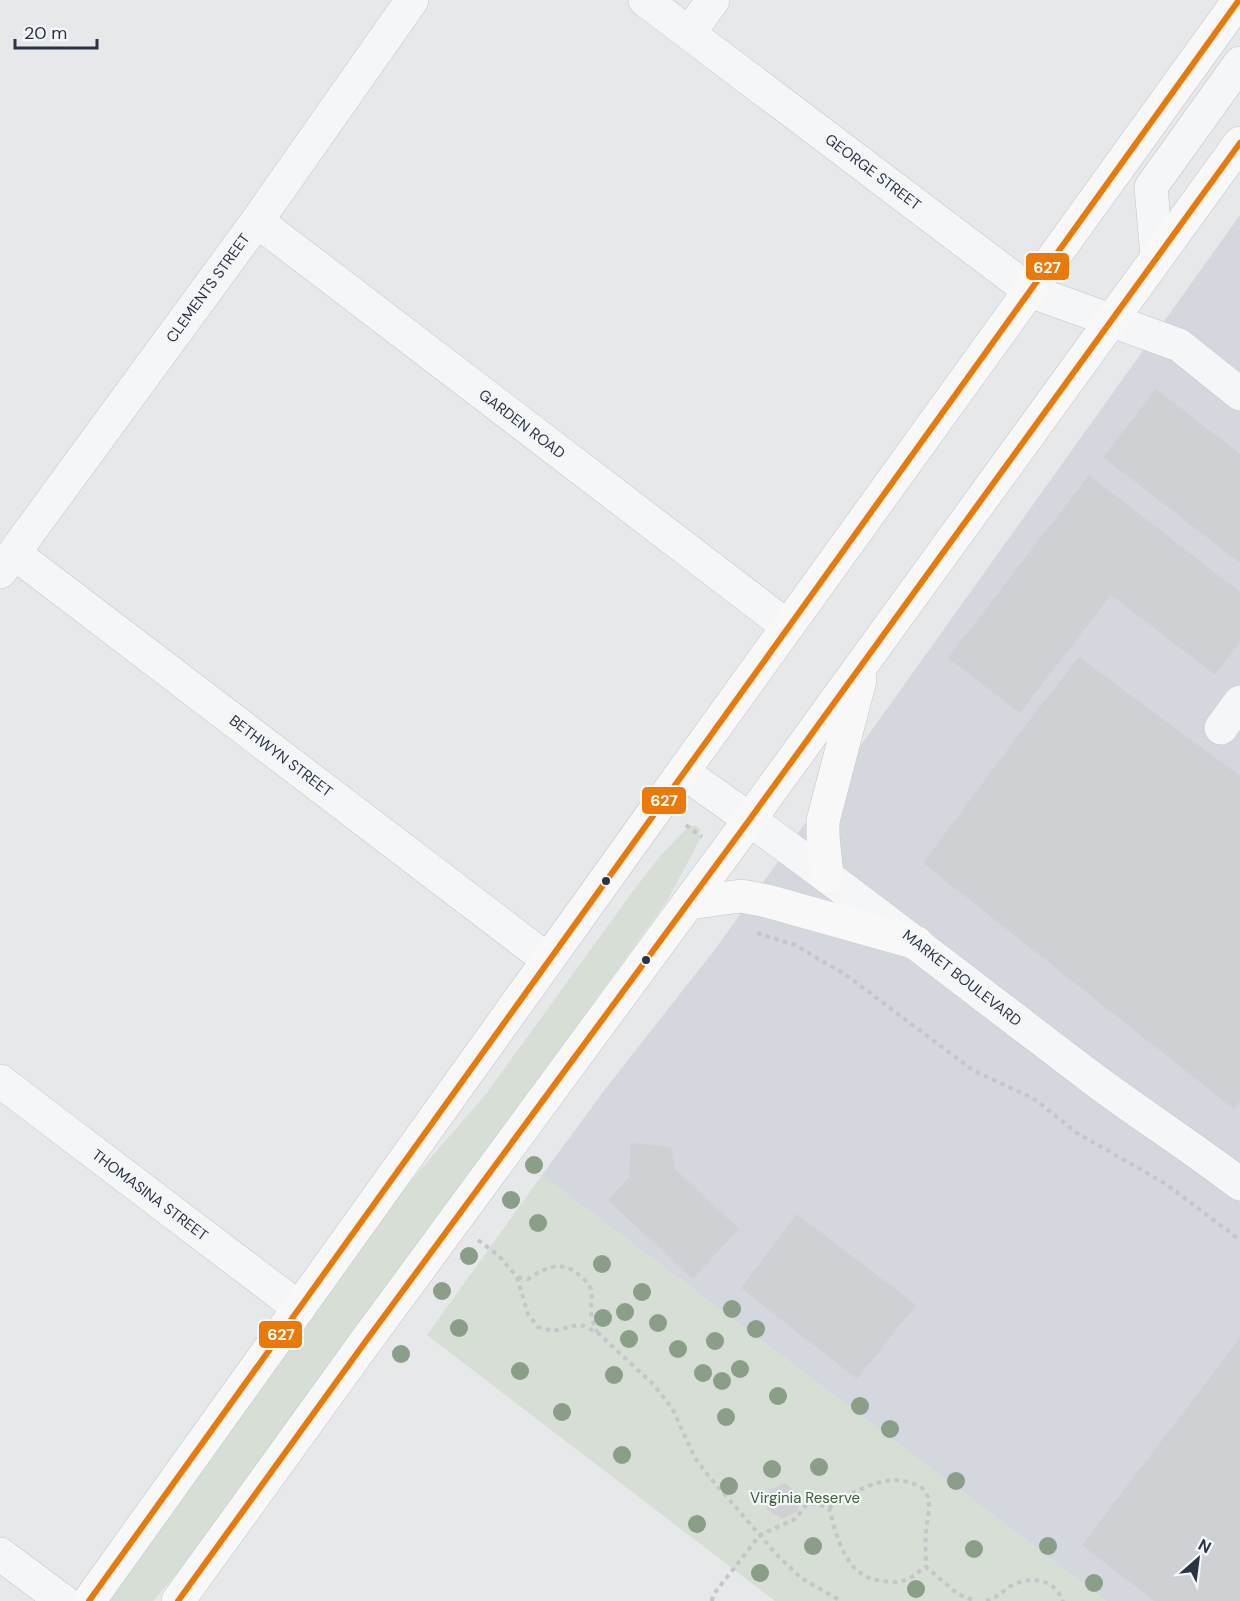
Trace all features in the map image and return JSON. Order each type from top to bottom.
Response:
[{"type":"main road","points":[[89,1601],[1239,0]]},
{"type":"main road","points":[[178,1601],[453,1222],[866,661],[1240,143]]},
{"type":"main road","points":[[827,876],[823,836],[825,811],[866,661]]},
{"type":"main road","points":[[689,903],[741,896],[917,943]]},
{"type":"street","name":"CLEMENTS STREET","points":[[7,563],[257,221],[412,0]]},
{"type":"street","name":"GEORGE STREET","points":[[645,0],[1030,291],[1179,345],[1240,394]]},
{"type":"street","points":[[689,33],[713,0]]},
{"type":"street","points":[[1158,257],[1151,187],[1240,63]]},
{"type":"street","name":"GARDEN ROAD","points":[[257,221],[788,626]]},
{"type":"street","name":"BETHWYN STREET","points":[[7,563],[548,960]]},
{"type":"street","points":[[1221,728],[1240,702]]},
{"type":"street","name":"MARKET BOULEVARD","points":[[683,772],[917,943],[1124,1102],[1240,1184]]},
{"type":"street","name":"THOMASINA STREET","points":[[0,1081],[299,1308]]},
{"type":"street","points":[[0,1554],[63,1601]]},
{"type":"path","points":[[686,825],[708,841]]},
{"type":"path","points":[[757,933],[795,945],[846,975],[974,1071],[1033,1098],[1077,1133],[1166,1184],[1240,1240]]},
{"type":"path","points":[[453,1222],[499,1256],[517,1277],[528,1314],[538,1327],[553,1331],[578,1325],[598,1333],[664,1395],[680,1422],[695,1458],[707,1474],[788,1568],[841,1601]]},
{"type":"path","points":[[517,1277],[528,1279],[553,1266],[571,1269],[586,1282],[591,1290],[592,1321],[598,1333]]},
{"type":"path","points":[[712,1601],[713,1595],[760,1535],[795,1519],[807,1504],[818,1504],[829,1508],[859,1491],[886,1480],[899,1479],[921,1487],[927,1493],[929,1507],[926,1568],[968,1600],[975,1601]]},
{"type":"path","points":[[829,1508],[836,1534],[847,1560],[865,1576],[877,1581],[901,1582],[926,1568]]},
{"type":"path","points":[[986,1601],[1012,1585],[1037,1580],[1047,1582],[1056,1588],[1063,1601]]},
{"type":"shaded area","points":[[1240,215],[1240,1601],[1107,1601],[542,1175],[606,1088],[716,948]]},
{"type":"green space","points":[[689,826],[696,826],[700,829],[699,841],[667,901],[195,1553],[153,1601],[106,1601],[397,1197],[486,1094],[633,891],[661,855]]},
{"type":"green space","name":"Virginia Reserve","points":[[542,1175],[1107,1601],[775,1601],[427,1335]]},
{"type":"building","points":[[1156,389],[1240,454],[1240,563],[1103,457]]},
{"type":"building","points":[[1089,475],[1240,592],[1240,642],[1215,675],[1111,595],[1020,713],[948,658]]},
{"type":"building","points":[[1079,657],[1240,776],[1240,1101],[1234,1109],[923,863]]},
{"type":"building","points":[[631,1143],[671,1147],[675,1169],[739,1229],[693,1279],[608,1200],[629,1177]]},
{"type":"building","points":[[797,1214],[916,1305],[857,1379],[741,1288]]},
{"type":"building","points":[[1240,1338],[1240,1601],[1154,1601],[1082,1545]]},
{"type":"building","points":[[785,1483],[799,1494],[798,1511],[782,1519],[767,1509],[769,1490]]},
{"type":"transit line","name":"627","points":[[89,1601],[1239,0]]},
{"type":"transit line","name":"627","points":[[178,1601],[363,1345],[750,819],[1240,143]]}]
